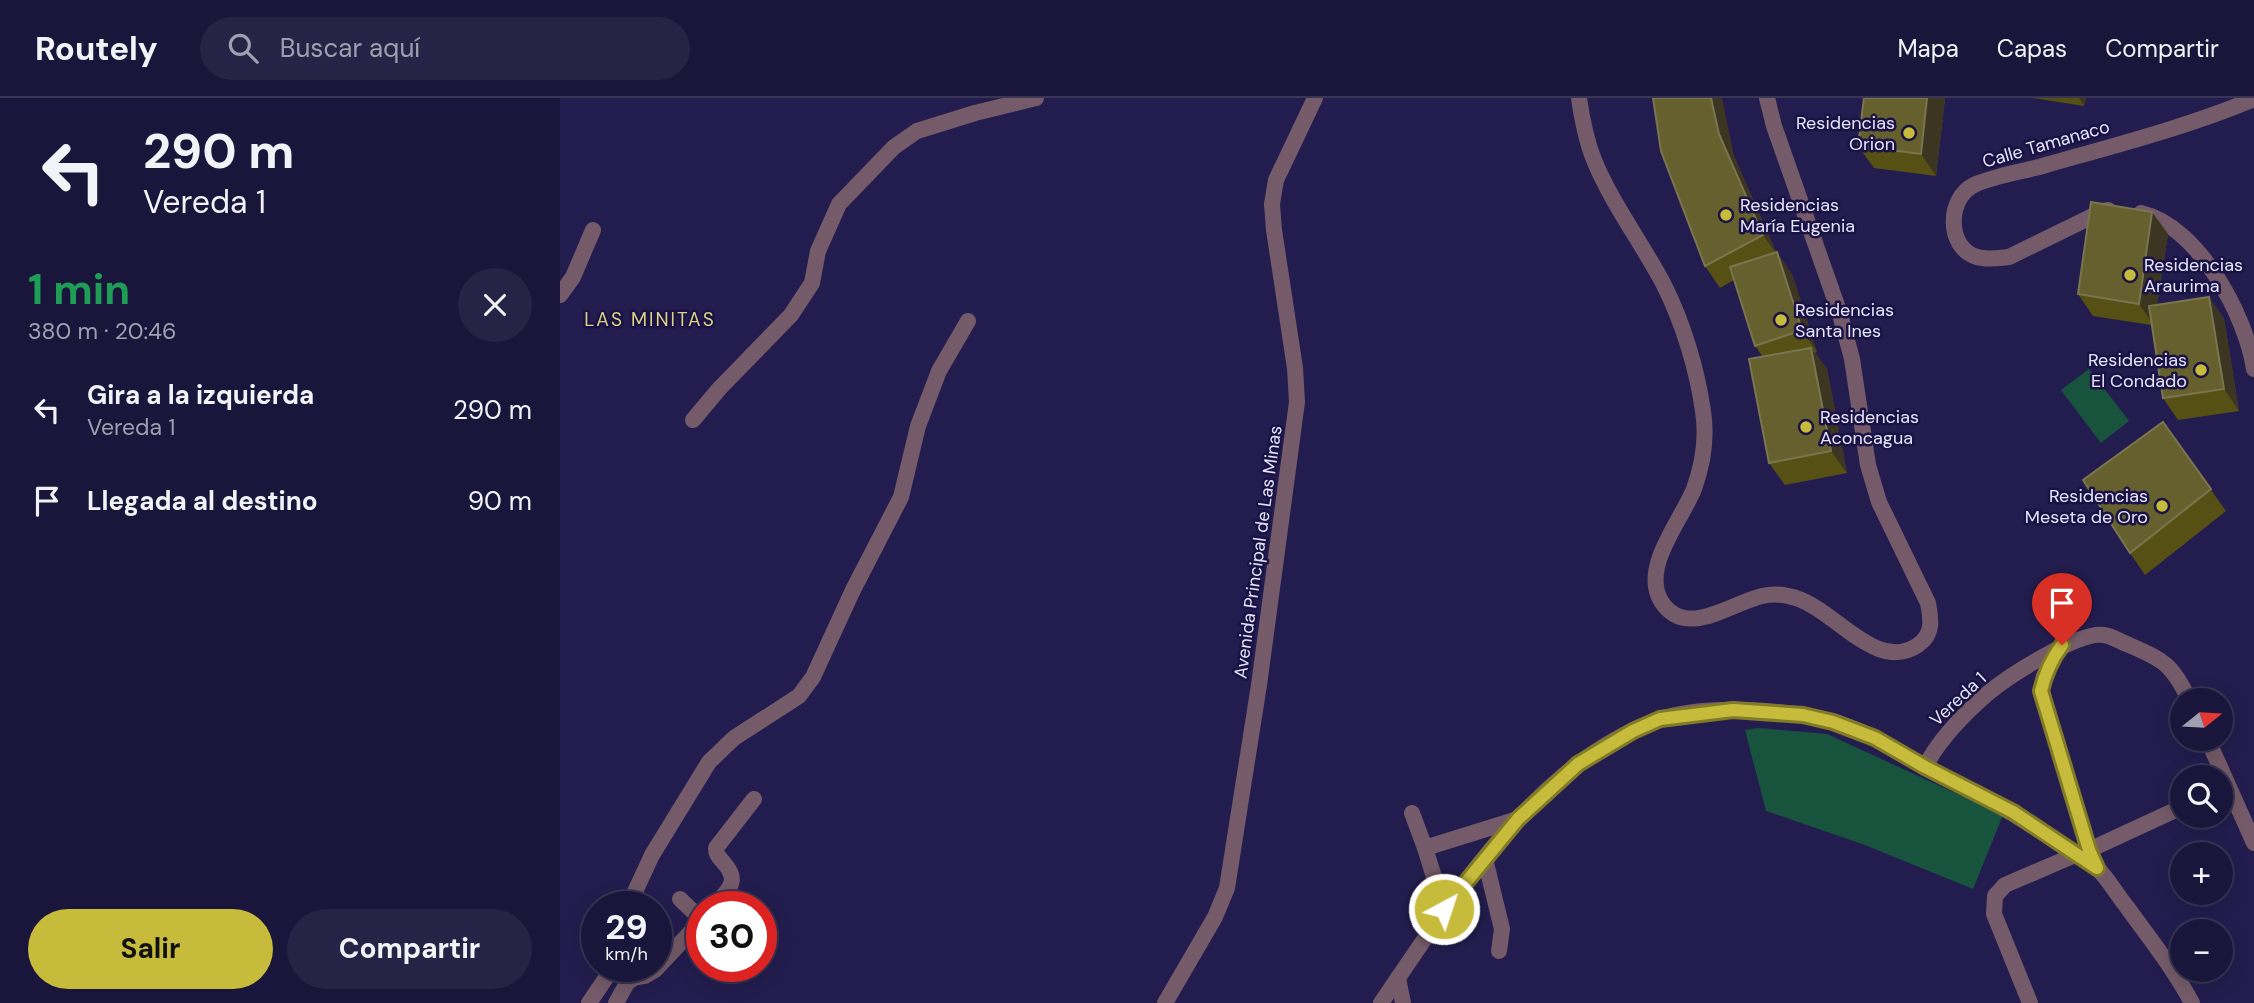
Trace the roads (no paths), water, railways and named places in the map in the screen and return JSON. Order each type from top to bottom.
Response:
[{"type":"street","points":[[693,420],[719,389],[791,315],[812,283],[818,251],[839,204],[894,147],[917,131],[1036,98]]},
{"type":"street","name":"Avenida Principal de Las Minas","points":[[1165,1003],[1215,917],[1227,888],[1233,852],[1263,658],[1297,402],[1295,368],[1272,204],[1276,180],[1315,98]]},
{"type":"street","points":[[1579,98],[1594,161],[1665,287],[1679,321],[1691,358],[1703,412],[1705,437],[1699,471],[1683,513],[1658,558],[1655,585],[1660,598],[1676,616],[1703,618],[1761,596],[1793,596],[1824,610],[1866,643],[1881,651],[1896,654],[1909,651],[1930,634],[1928,603],[1879,502],[1868,464],[1852,359],[1840,314],[1774,127],[1767,98]]},
{"type":"street","name":"Calle Tamanaco","points":[[2254,99],[2174,128],[1988,179],[1970,187],[1956,202],[1953,216],[1955,233],[1963,247],[1975,257],[1993,259],[2009,257],[2103,211],[2125,209],[2150,215],[2185,236],[2219,283],[2242,326],[2254,369]]},
{"type":"street","points":[[560,295],[573,277],[593,230]]},
{"type":"street","points":[[635,891],[652,855],[709,762],[734,738],[799,696],[813,677],[853,590],[901,497],[918,426],[939,371],[968,321]]},
{"type":"street","name":"Vereda 1","points":[[1925,767],[1934,749],[1988,693],[2062,645],[2081,637],[2104,635],[2160,659],[2178,676],[2184,688]]},
{"type":"street","points":[[2062,645],[2044,676],[2041,691],[2082,853]]},
{"type":"street","points":[[1381,1003],[1444,909],[1518,819],[1554,784],[1602,748],[1660,719],[1733,710],[1803,715],[1833,722],[1875,738],[2013,812],[2082,853],[2097,868],[2174,970],[2192,1003]]},
{"type":"street","points":[[727,891],[733,878],[730,870],[716,854],[716,848],[754,799]]},
{"type":"street","points":[[2233,802],[2254,843]]},
{"type":"street","points":[[1412,813],[1444,909]]},
{"type":"street","points":[[2029,1003],[1994,914],[1995,896],[2005,885],[2170,813]]},
{"type":"street","points":[[1425,848],[1518,819]]},
{"type":"street","points":[[1485,859],[1502,929],[1499,951]]},
{"type":"street","points":[[680,899],[686,905]]},
{"type":"street","points":[[616,1003],[627,983],[656,970],[686,937]]},
{"type":"street","points":[[1398,978],[1404,1003]]},
{"type":"street","points":[[589,1003],[603,982]]},
{"type":"place","name":"Residencias Orion","points":[[1909,133]]},
{"type":"place","name":"Residencias María Eugenia","points":[[1726,215]]},
{"type":"place","name":"Residencias Araurima","points":[[2130,275]]},
{"type":"place","name":"Residencias Santa Ines","points":[[1781,320]]},
{"type":"place","name":"Residencias El Condado","points":[[2201,370]]},
{"type":"place","name":"Residencias Aconcagua","points":[[1806,427]]},
{"type":"place","name":"Residencias Meseta de Oro","points":[[2162,506]]},
{"type":"district","name":"LAS MINITAS","points":[[650,319]]}]
